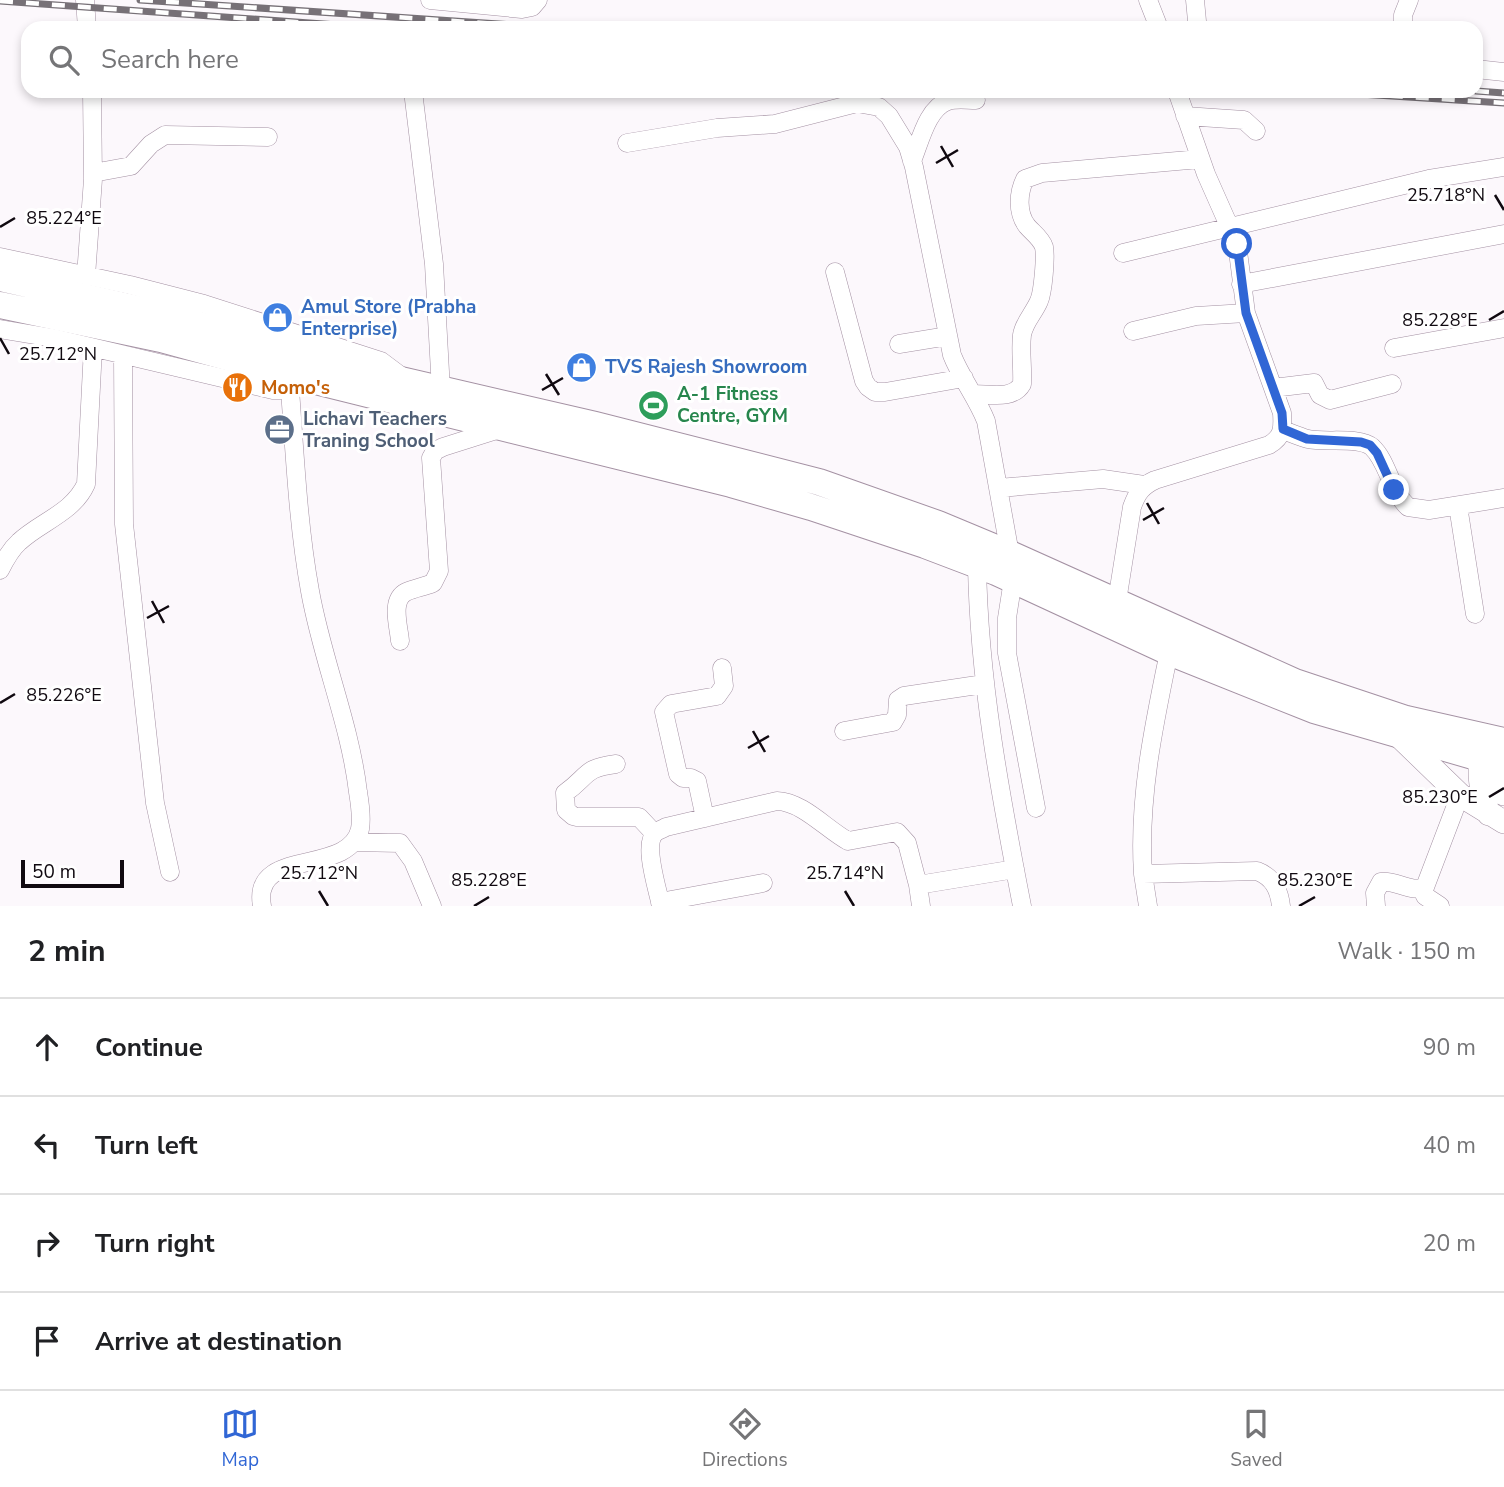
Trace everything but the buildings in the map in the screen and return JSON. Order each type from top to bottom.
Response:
[{"type":"highway","points":[[0,278],[167,328],[595,425],[819,482],[938,524],[1010,554],[1294,682],[1406,719],[1496,754]]},
{"type":"highway","points":[[0,305],[167,328],[301,385],[503,428],[744,488],[900,536],[977,565],[1169,652],[1314,710],[1399,736],[1496,754]]},
{"type":"main road","points":[[1399,736],[1460,795],[1496,818]]},
{"type":"main road","points":[[1496,754],[1504,794]]},
{"type":"main road","points":[[1496,754],[1480,791],[1496,818]]},
{"type":"street","points":[[85,0],[86,21]]},
{"type":"street","points":[[430,0],[522,9],[532,7],[538,0]]},
{"type":"street","points":[[1151,0],[1156,21]]},
{"type":"street","points":[[1195,0],[1197,21]]},
{"type":"street","points":[[1403,21],[1409,0]]},
{"type":"street","points":[[1483,70],[1504,72]]},
{"type":"street","points":[[86,276],[93,173],[92,98]]},
{"type":"street","points":[[414,98],[434,264],[441,390]]},
{"type":"street","points":[[1117,601],[1132,507],[1144,485],[1269,445],[1278,440],[1283,429],[1282,413],[1246,313],[1240,257],[1200,159],[1179,98]]},
{"type":"street","points":[[912,161],[929,120],[939,107],[951,100],[976,100]]},
{"type":"street","points":[[628,144],[717,128],[786,122],[857,103],[879,107],[889,116],[908,147],[912,161],[952,355],[974,394],[991,438],[1010,554]]},
{"type":"street","points":[[1185,116],[1244,121],[1256,131]]},
{"type":"street","points":[[93,173],[131,166],[151,144],[165,135],[268,137]]},
{"type":"street","points":[[974,394],[1011,395],[1018,391],[1022,384],[1022,333],[1040,300],[1044,257],[1044,246],[1022,216],[1021,187],[1025,179],[1042,173],[1200,159]]},
{"type":"street","points":[[1123,253],[1429,179],[1504,167]]},
{"type":"street","points":[[1241,284],[1504,234]]},
{"type":"street","points":[[0,257],[204,304],[381,361],[411,383]]},
{"type":"street","points":[[835,272],[868,387],[885,392],[964,378]]},
{"type":"street","points":[[1133,331],[1196,316],[1246,313]]},
{"type":"street","points":[[1394,348],[1504,328]]},
{"type":"street","points":[[0,329],[273,390],[301,385],[302,534],[309,589],[319,640],[353,753],[360,812],[359,830],[354,842],[344,849],[325,858],[286,867],[273,873],[264,883],[260,897],[262,906]]},
{"type":"street","points":[[899,344],[948,336]]},
{"type":"street","points":[[0,570],[17,544],[72,504],[86,484],[93,348]]},
{"type":"street","points":[[123,355],[124,524],[155,803],[170,872]]},
{"type":"street","points":[[1273,388],[1314,383],[1321,395],[1330,400],[1392,384]]},
{"type":"street","points":[[400,641],[397,604],[399,597],[433,583],[439,571],[431,458],[435,451],[443,447],[503,428]]},
{"type":"street","points":[[1283,429],[1307,439],[1361,442],[1370,445],[1377,453],[1394,490],[1408,507],[1429,510],[1504,498]]},
{"type":"street","points":[[999,488],[1103,479],[1144,485]]},
{"type":"street","points":[[1458,506],[1475,614]]},
{"type":"street","points":[[977,565],[978,631],[991,743],[1022,906]]},
{"type":"street","points":[[1013,580],[1007,618],[1007,653],[1036,808]]},
{"type":"street","points":[[1148,906],[1143,874],[1143,808],[1156,713],[1169,652]]},
{"type":"street","points":[[705,818],[697,781],[678,774],[664,712],[671,704],[717,696],[723,686],[722,668]]},
{"type":"street","points":[[844,731],[893,722],[897,715],[898,700],[904,696],[984,684]]},
{"type":"street","points":[[616,764],[589,770],[577,785],[565,793],[566,810],[578,817],[639,817],[654,833]]},
{"type":"street","points":[[1422,889],[1429,880],[1460,795]]},
{"type":"street","points":[[763,883],[661,904],[650,840],[654,833],[666,827],[777,801],[786,802],[848,841],[897,832],[907,843],[921,906]]},
{"type":"street","points":[[354,842],[400,843],[413,860],[432,906]]},
{"type":"street","points":[[918,885],[1015,869]]},
{"type":"street","points":[[1143,874],[1257,871],[1267,875],[1275,884],[1281,906]]},
{"type":"street","points":[[1376,906],[1375,893],[1381,882],[1388,881],[1408,888],[1422,889]]},
{"type":"street","points":[[1422,889],[1425,896],[1440,906]]},
{"type":"railway","points":[[140,0],[454,21]]},
{"type":"railway","points":[[0,1],[281,21]]},
{"type":"railway","points":[[1483,92],[1504,93]]},
{"type":"railway","points":[[1424,98],[1504,103]]},
{"type":"place","name":"Amul Store (Prabha Enterprise)","points":[[278,318]]},
{"type":"place","name":"TVS Rajesh Showroom","points":[[582,367]]},
{"type":"place","name":"Momo's","points":[[238,388]]},
{"type":"place","name":"A-1 Fitness Centre, GYM","points":[[654,405]]},
{"type":"place","name":"Lichavi Teachers Traning School","points":[[280,430]]},
{"type":"route","points":[[1237,244],[1246,313],[1282,413],[1283,429],[1307,439],[1361,442],[1370,445],[1377,453],[1394,490]]}]
